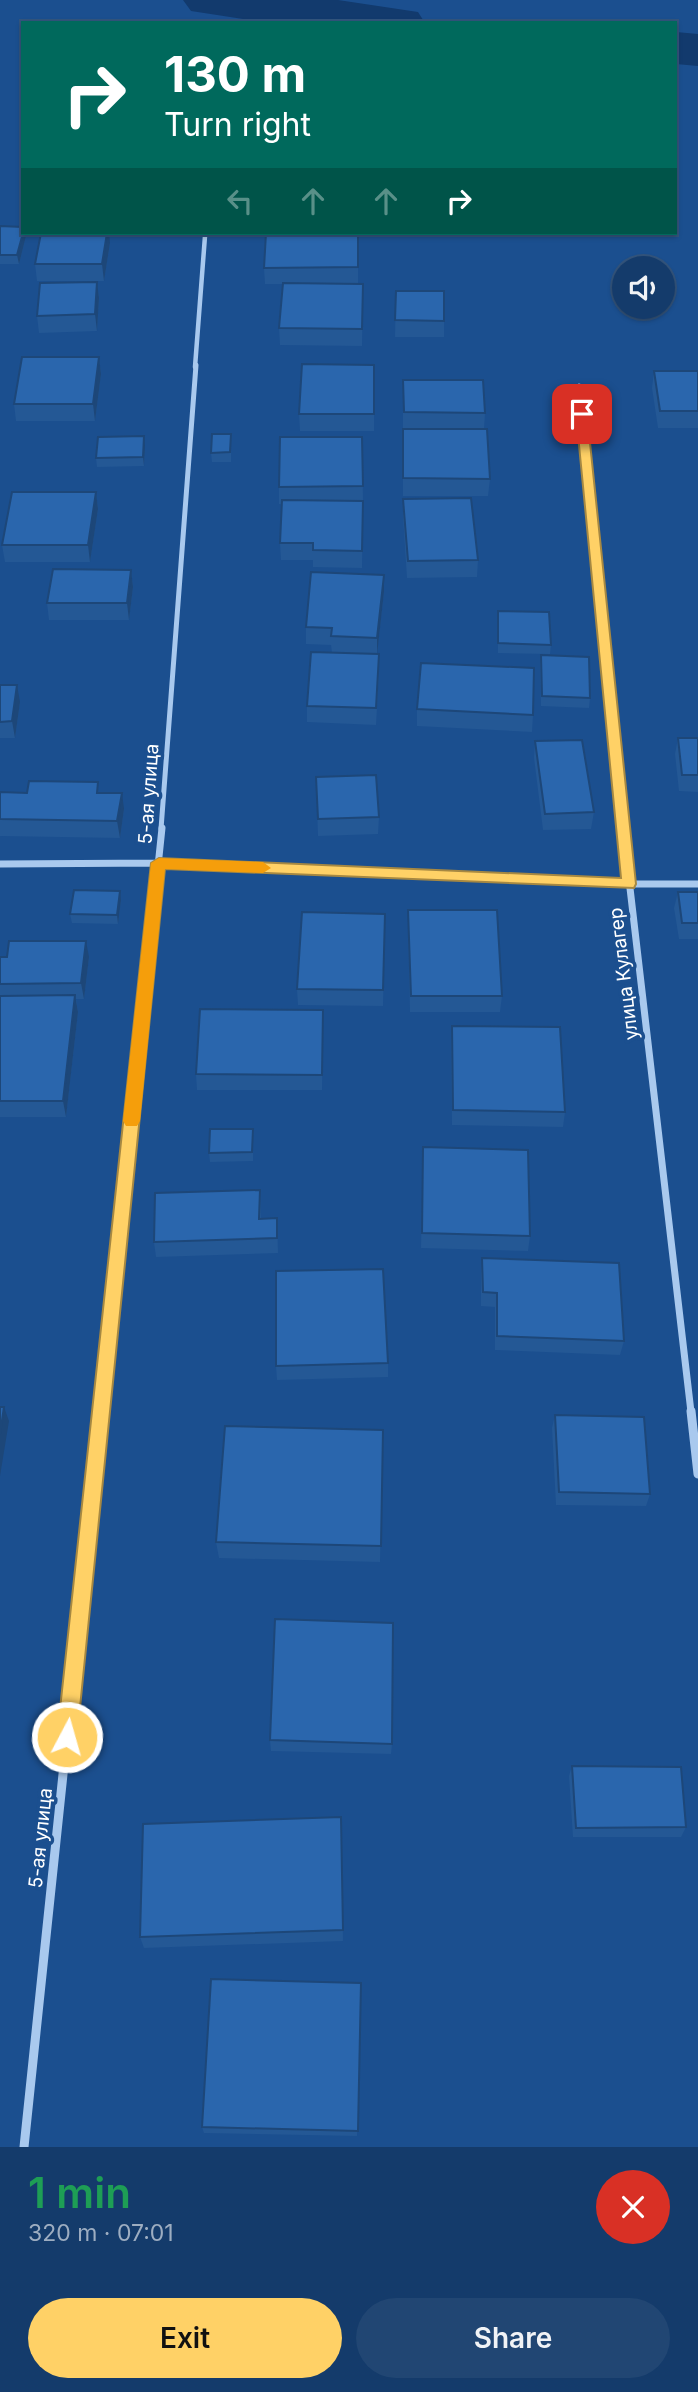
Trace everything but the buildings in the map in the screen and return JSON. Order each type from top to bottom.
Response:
[{"type":"street","name":"5-ая улица","points":[[24,2147],[159,863],[205,236]]},
{"type":"street","name":"улица Кулагер","points":[[579,386],[629,884],[698,1474]]},
{"type":"street","points":[[0,864],[159,863],[629,884],[698,884]]},
{"type":"waterway","points":[[209,0],[382,21]]},
{"type":"waterway","points":[[677,48],[698,50]]},
{"type":"slow traffic","points":[[131,1121],[159,863],[263,868]]},
{"type":"route","points":[[67,1737],[159,863],[629,884],[582,414]]}]
